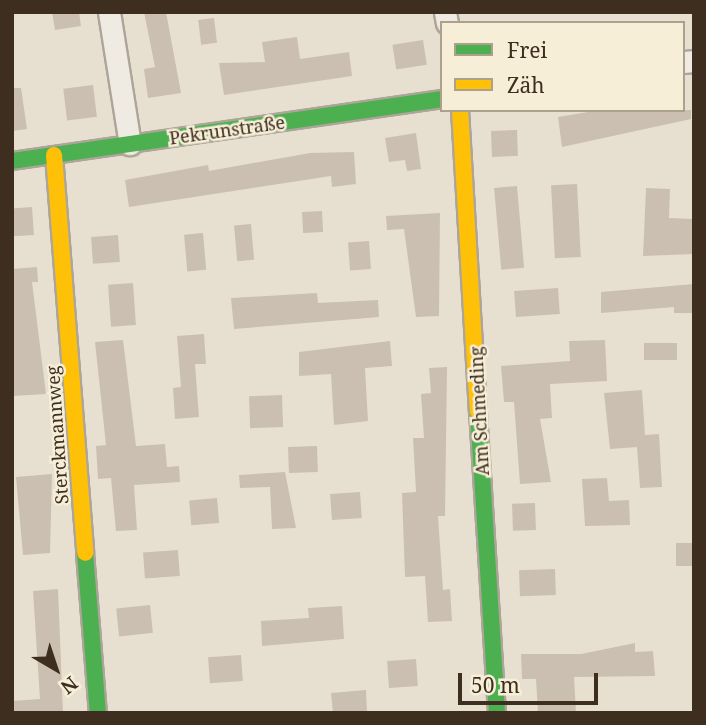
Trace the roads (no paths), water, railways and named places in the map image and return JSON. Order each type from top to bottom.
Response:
[{"type":"street","points":[[109,12],[130,144]]},
{"type":"street","name":"Pekrunstraße","points":[[12,161],[440,99]]},
{"type":"street","name":"Am Schmeding","points":[[460,112],[497,713]]},
{"type":"street","name":"Sterckmannweg","points":[[54,155],[98,713]]}]
